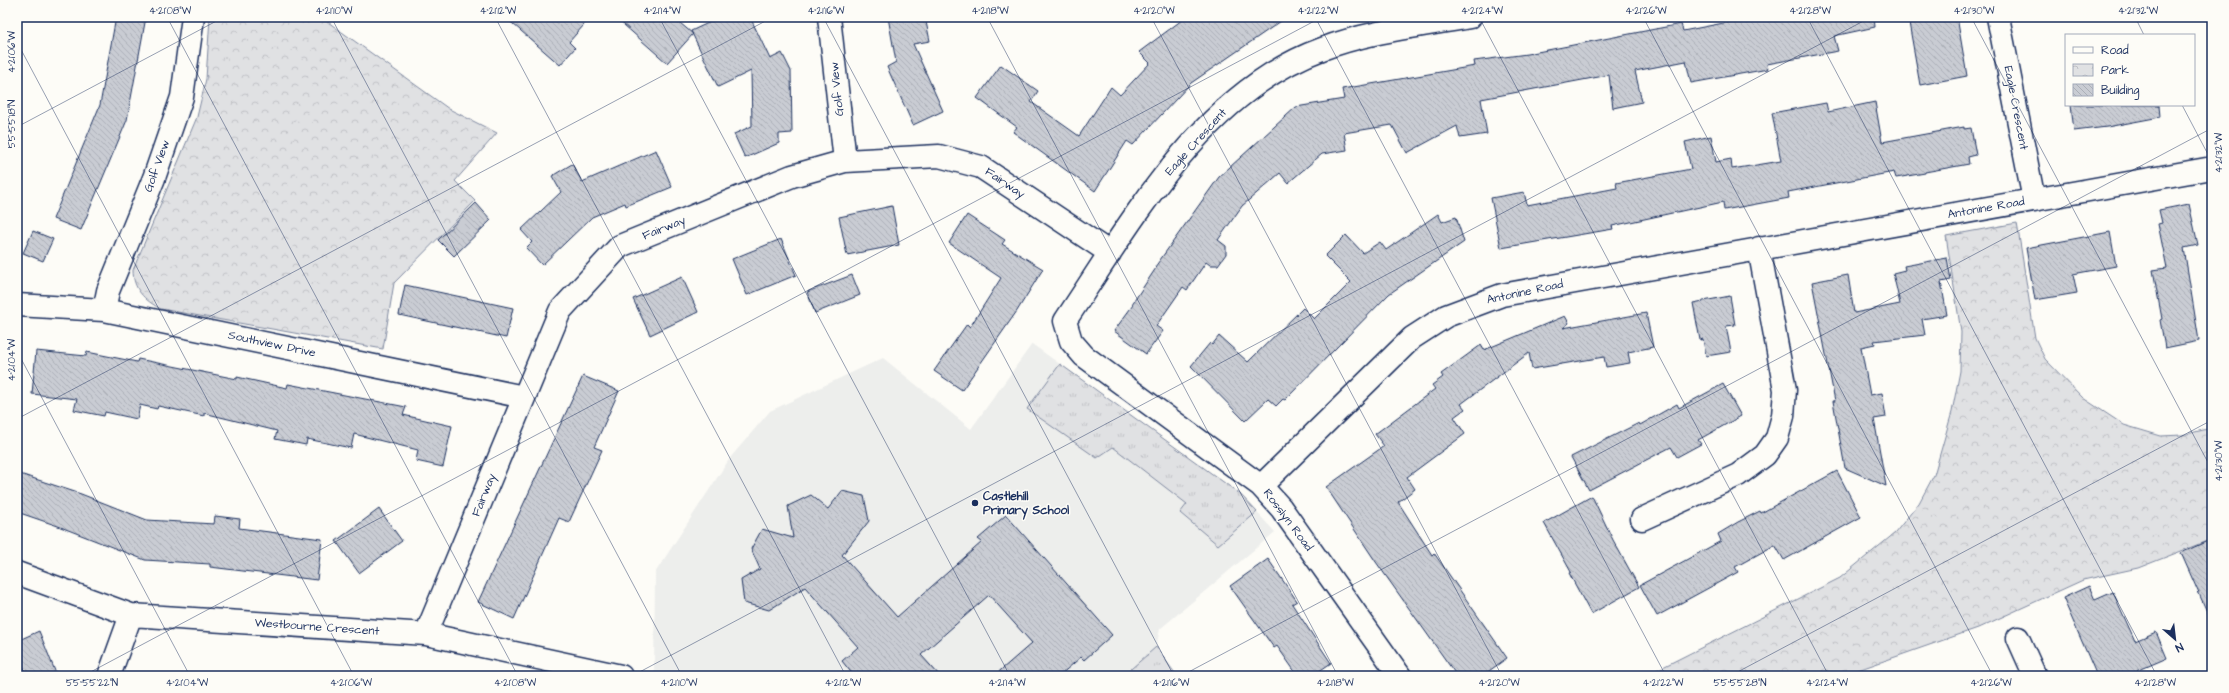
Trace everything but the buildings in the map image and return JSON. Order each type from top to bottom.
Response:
[{"type":"street","name":"Golf View","points":[[104,310],[108,291],[154,178],[182,97],[193,17]]},
{"type":"street","name":"Golf View","points":[[829,17],[845,160]]},
{"type":"street","name":"Eagle Crescent","points":[[1084,356],[1071,341],[1065,321],[1110,253],[1168,172],[1211,122],[1249,89],[1279,68],[1322,48],[1366,36],[1470,17]]},
{"type":"street","name":"Eagle Crescent","points":[[1998,17],[2034,200]]},
{"type":"street","name":"Fairway","points":[[426,634],[560,311],[620,246],[792,176],[845,160],[939,156],[981,167],[1110,253]]},
{"type":"street","name":"Antonine Road","points":[[1262,486],[1412,338],[1446,316],[1502,295],[2212,168]]},
{"type":"street","points":[[1642,519],[1738,475],[1765,455],[1777,438],[1783,416],[1785,390],[1759,248]]},
{"type":"street","name":"Southview Drive","points":[[17,305],[104,310],[524,397]]},
{"type":"street","name":"Rosslyn Road","points":[[1084,356],[1262,486],[1281,508],[1400,676]]},
{"type":"street","name":"Westbourne Crescent","points":[[17,573],[132,615],[426,634],[621,676]]},
{"type":"street","points":[[109,676],[132,615]]},
{"type":"street","points":[[2018,638],[2034,676]]},
{"type":"shaded area","name":"Castlehill Primary School","points":[[1032,344],[1240,494],[1275,532],[1160,629],[1156,647],[1177,676],[654,676],[655,573],[730,458],[770,411],[883,358],[971,429]]},
{"type":"green space","points":[[210,17],[321,17],[449,109],[497,133],[455,181],[475,201],[394,283],[383,349],[161,309],[149,302],[137,288],[133,270],[197,117],[206,79]]},
{"type":"green space","points":[[2017,223],[2035,338],[2045,359],[2083,398],[2124,425],[2161,436],[2182,435],[2212,428],[2212,539],[2138,568],[2083,580],[1978,628],[1858,670],[1829,676],[1645,676],[1840,578],[1895,533],[1919,503],[1934,475],[1952,412],[1960,371],[1961,332],[1946,236]]},
{"type":"green space","points":[[1060,364],[1240,494],[1257,512],[1218,545],[1180,513],[1187,504],[1113,447],[1097,458],[1027,409]]},
{"type":"green space","points":[[1156,647],[1177,676],[1123,676]]},
{"type":"place","name":"Castlehill Primary School","points":[[975,503]]}]
